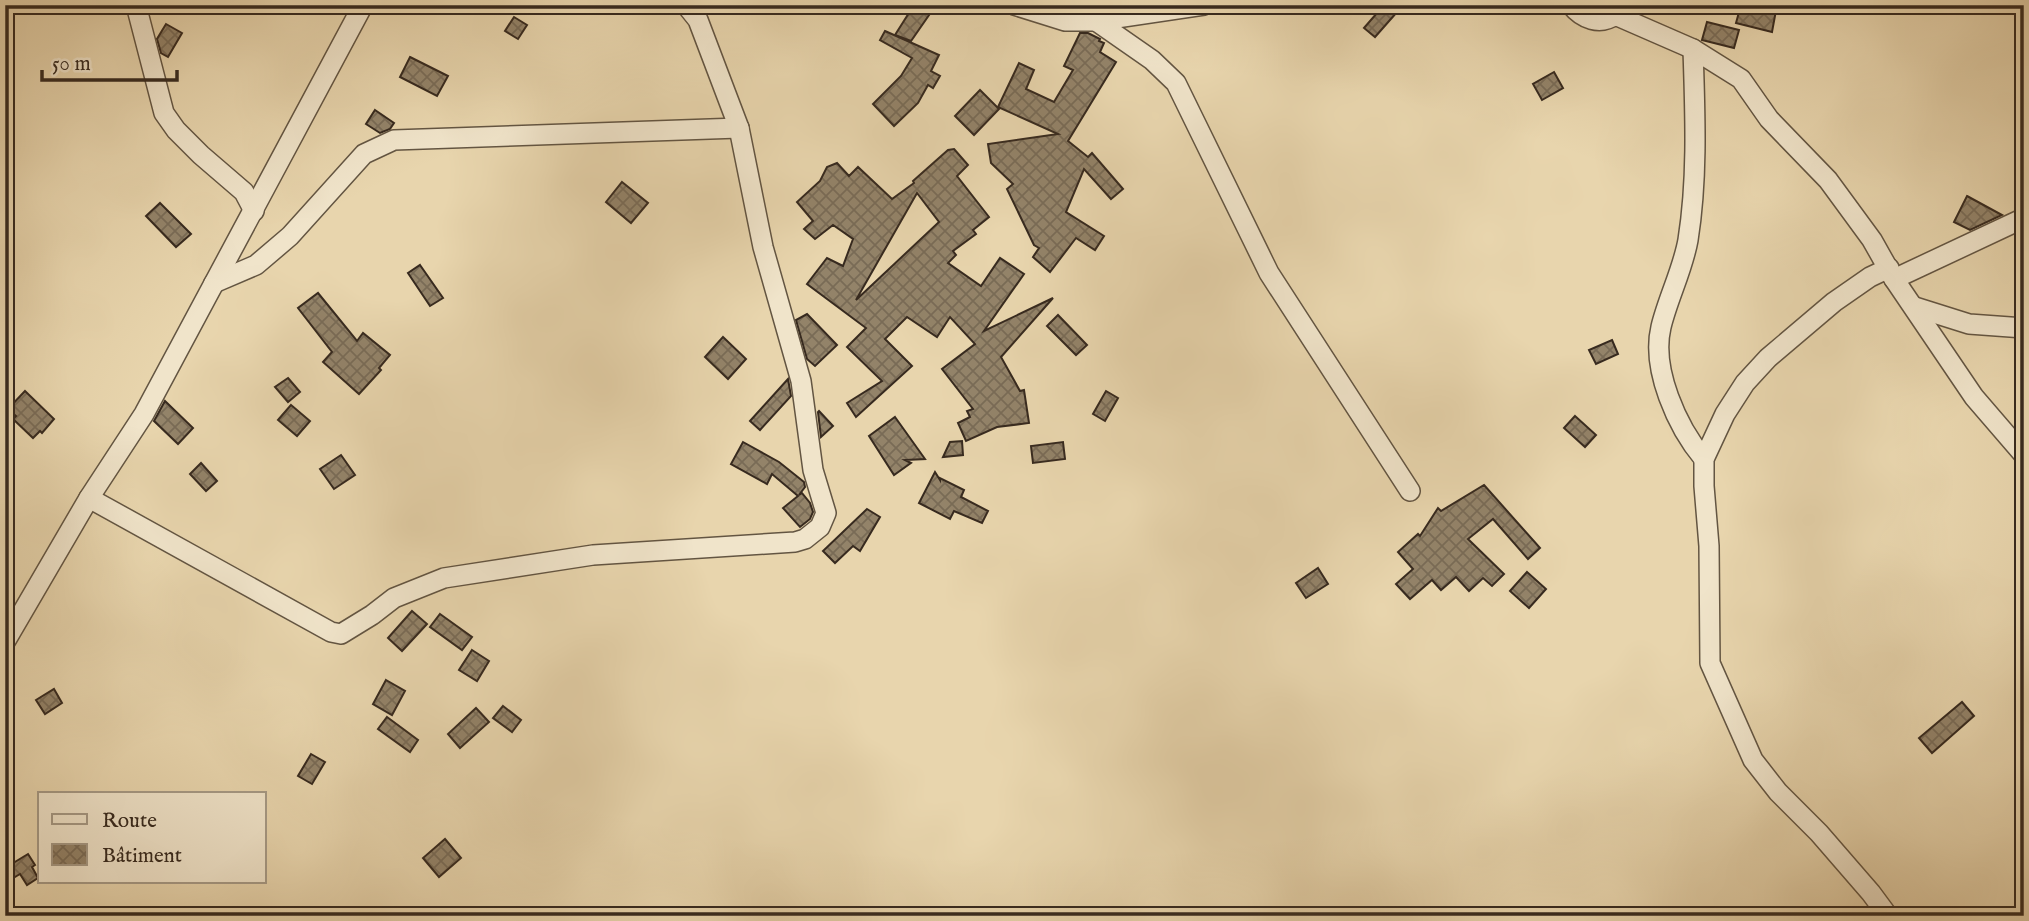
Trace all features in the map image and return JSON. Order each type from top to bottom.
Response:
[{"type":"street","points":[[136,5],[164,113],[169,122],[201,155],[244,192],[254,211]]},
{"type":"street","points":[[5,642],[89,498],[144,414],[363,5]]},
{"type":"street","points":[[89,498],[331,632],[341,635],[394,598],[444,578],[593,555],[795,542],[805,539],[820,527],[826,513],[813,470],[801,381],[763,247],[739,128],[698,20],[686,5]]},
{"type":"street","points":[[1014,5],[1065,21],[1096,21],[1204,5]]},
{"type":"street","points":[[1571,5],[1579,13],[1596,21],[1607,21],[1615,15],[1630,20],[1693,48],[1741,79],[1769,119],[1828,180],[1872,240],[1974,397],[2024,455]]},
{"type":"street","points":[[1096,21],[1152,60],[1176,83],[1269,274],[1410,491]]},
{"type":"street","points":[[1693,48],[1696,150],[1688,242],[1661,327],[1658,345],[1667,392],[1689,441],[1704,459]]},
{"type":"street","points":[[215,283],[256,265],[290,236],[364,154],[394,140],[739,128]]},
{"type":"street","points":[[1888,916],[1863,883],[1778,792],[1753,760],[1710,663],[1709,546],[1704,459],[1725,414],[1745,383],[1768,358],[1833,302],[1870,277],[1891,273],[2024,218]]},
{"type":"street","points":[[1914,307],[1969,324],[2024,328]]},
{"type":"building","points":[[914,5],[936,5],[911,41],[895,35]]},
{"type":"building","points":[[1384,5],[1389,5],[1397,12],[1375,37],[1364,28]]},
{"type":"building","points":[[1741,5],[1777,5],[1772,32],[1736,23]]},
{"type":"building","points":[[514,17],[527,25],[518,39],[505,31]]},
{"type":"building","points":[[1707,22],[1739,30],[1734,48],[1702,40]]},
{"type":"building","points":[[166,24],[182,33],[168,57],[161,53],[157,39]]},
{"type":"building","points":[[885,31],[939,55],[931,71],[940,76],[933,88],[928,85],[918,103],[894,126],[873,104],[901,76],[912,58],[880,40]]},
{"type":"building","points":[[1080,33],[1088,33],[1100,39],[1099,41],[1104,43],[1100,52],[1116,62],[1068,141],[1088,157],[1092,153],[1123,189],[1111,199],[1084,169],[1066,212],[1104,236],[1095,250],[1076,238],[1050,272],[1033,257],[1039,248],[1034,245],[1007,189],[1013,184],[991,163],[988,144],[1058,134],[998,107],[1019,63],[1034,70],[1026,89],[1054,102],[1073,70],[1064,66]]},
{"type":"building","points":[[410,57],[448,76],[437,96],[400,77]]},
{"type":"building","points":[[1554,72],[1563,88],[1542,100],[1533,84]]},
{"type":"building","points":[[980,90],[999,109],[974,135],[955,116]]},
{"type":"building","points":[[375,110],[394,123],[390,129],[380,133],[366,124]]},
{"type":"building","points":[[954,149],[968,165],[957,176],[989,217],[973,230],[976,234],[953,251],[956,255],[948,263],[981,286],[1000,258],[1024,274],[984,331],[1053,298],[1001,357],[1020,391],[1024,390],[1029,423],[997,427],[966,441],[958,423],[970,417],[967,411],[973,409],[942,369],[975,344],[950,317],[937,337],[907,317],[885,339],[912,366],[856,417],[847,403],[882,381],[847,347],[866,328],[807,284],[827,258],[843,266],[853,239],[833,225],[815,239],[804,229],[813,221],[797,202],[820,181],[827,167],[837,163],[849,176],[858,167],[892,199],[914,183],[913,181],[948,150]],"holes":[[[917,193],[939,222],[856,300]]]},
{"type":"building","points":[[622,182],[648,203],[631,223],[606,202]]},
{"type":"building","points":[[1967,196],[2002,215],[1970,230],[1954,222]]},
{"type":"building","points":[[160,203],[191,234],[176,247],[146,216]]},
{"type":"building","points":[[420,265],[443,298],[430,306],[408,273]]},
{"type":"building","points":[[318,293],[357,341],[363,333],[390,355],[379,368],[381,370],[359,394],[323,362],[332,352],[298,308]]},
{"type":"building","points":[[807,314],[837,345],[815,366],[807,359],[796,320]]},
{"type":"building","points":[[1058,315],[1087,345],[1076,355],[1047,326]]},
{"type":"building","points":[[723,337],[746,359],[728,379],[705,357]]},
{"type":"building","points":[[1612,340],[1618,354],[1596,364],[1589,350]]},
{"type":"building","points":[[288,378],[300,392],[288,402],[275,387]]},
{"type":"building","points":[[788,379],[791,396],[760,430],[750,421]]},
{"type":"building","points":[[25,391],[54,419],[42,433],[40,431],[33,438],[13,419],[16,416],[8,409]]},
{"type":"building","points":[[1106,391],[1118,398],[1105,421],[1093,414]]},
{"type":"building","points":[[165,401],[193,428],[178,444],[154,421]]},
{"type":"building","points":[[291,405],[310,421],[297,436],[278,420]]},
{"type":"building","points":[[818,412],[833,426],[821,437]]},
{"type":"building","points":[[1575,416],[1596,435],[1585,447],[1564,428]]},
{"type":"building","points":[[895,417],[925,459],[905,460],[911,463],[894,475],[869,436]]},
{"type":"building","points":[[962,441],[963,455],[943,457],[950,442]]},
{"type":"building","points":[[743,442],[779,462],[804,482],[805,487],[799,495],[802,493],[813,512],[810,519],[800,527],[783,508],[798,496],[772,474],[767,484],[731,464]]},
{"type":"building","points":[[1063,442],[1065,459],[1033,463],[1031,446]]},
{"type":"building","points":[[341,455],[355,475],[334,489],[320,469]]},
{"type":"building","points":[[201,463],[217,481],[206,491],[190,474]]},
{"type":"building","points":[[935,472],[940,480],[964,490],[961,497],[988,511],[982,523],[954,511],[950,519],[919,503]]},
{"type":"building","points":[[1484,485],[1540,548],[1528,559],[1493,519],[1468,539],[1504,574],[1492,586],[1483,578],[1469,591],[1456,577],[1441,590],[1432,580],[1410,599],[1396,584],[1413,569],[1398,552],[1418,534],[1420,536],[1438,508],[1441,511]]},
{"type":"building","points":[[867,509],[880,517],[860,551],[853,546],[835,563],[823,551]]},
{"type":"building","points":[[1318,568],[1328,584],[1306,598],[1296,583]]},
{"type":"building","points":[[1527,572],[1546,589],[1529,608],[1510,591]]},
{"type":"building","points":[[412,611],[427,624],[402,651],[388,638]]},
{"type":"building","points":[[440,614],[472,637],[462,650],[430,627]]},
{"type":"building","points":[[472,650],[489,661],[477,681],[459,670]]},
{"type":"building","points":[[386,680],[405,691],[392,715],[373,704]]},
{"type":"building","points":[[54,689],[62,703],[45,714],[36,700]]},
{"type":"building","points":[[1962,702],[1974,716],[1932,753],[1919,738]]},
{"type":"building","points":[[503,706],[521,720],[512,732],[493,718]]},
{"type":"building","points":[[476,708],[489,722],[460,748],[448,734]]},
{"type":"building","points":[[387,717],[418,740],[410,752],[378,729]]},
{"type":"building","points":[[311,754],[325,762],[312,784],[298,776]]},
{"type":"building","points":[[445,839],[461,858],[439,877],[423,858]]},
{"type":"building","points":[[28,854],[35,865],[32,867],[38,878],[27,885],[20,874],[5,883],[5,868]]}]
